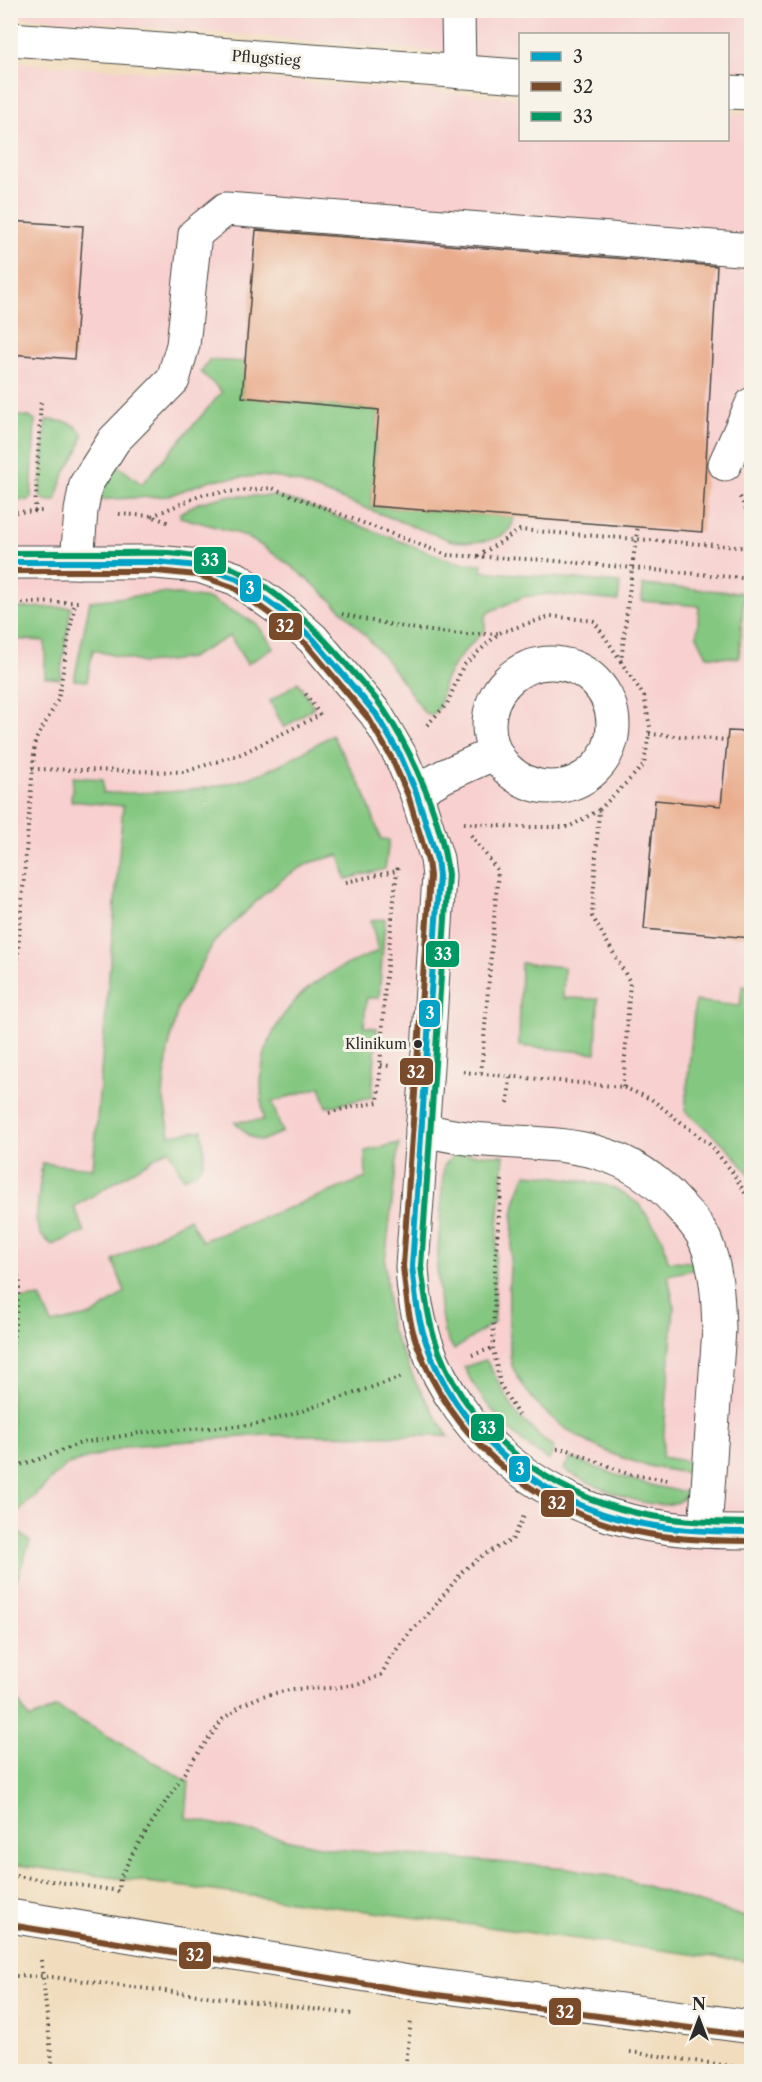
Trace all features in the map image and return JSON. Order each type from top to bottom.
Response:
[{"type":"street","points":[[458,10],[459,72]]},
{"type":"street","name":"Pflugstieg","points":[[10,39],[519,76]]},
{"type":"street","points":[[729,92],[752,93]]},
{"type":"street","points":[[77,562],[81,511],[86,484],[114,440],[173,380],[183,345],[195,234],[226,208],[752,250]]},
{"type":"street","points":[[725,464],[752,404]]},
{"type":"street","points":[[10,562],[156,562],[199,566],[237,579],[283,612],[313,639],[376,714],[400,755],[416,792],[437,859],[439,876],[428,1067],[412,1266],[413,1294],[424,1342],[435,1366],[444,1385],[481,1435],[504,1457],[544,1485],[578,1504],[639,1523],[672,1529],[752,1532]]},
{"type":"street","points":[[416,792],[444,776],[495,753]]},
{"type":"street","points":[[422,1129],[445,1136],[593,1150],[637,1168],[654,1180],[672,1197],[704,1238],[715,1271],[719,1329],[705,1531]]},
{"type":"street","points":[[22,1918],[415,1983],[752,2027]]},
{"type":"path","points":[[10,512],[35,512],[41,399]]},
{"type":"path","points":[[151,516],[204,494],[272,488],[447,555],[546,560],[752,579]]},
{"type":"path","points":[[621,662],[638,526]]},
{"type":"path","points":[[477,557],[520,530],[752,548]]},
{"type":"path","points":[[10,1049],[35,741],[58,700],[75,603],[77,562]]},
{"type":"path","points":[[10,603],[83,602]]},
{"type":"path","points":[[339,613],[375,622],[474,635],[499,633],[551,616],[594,621],[644,696],[650,727],[644,765],[599,810],[569,827],[513,827],[463,823]]},
{"type":"path","points":[[426,726],[447,704],[463,666],[499,633]]},
{"type":"path","points":[[32,769],[184,772],[241,754],[320,715],[298,682]]},
{"type":"path","points":[[649,734],[728,740]]},
{"type":"path","points":[[444,776],[463,823],[479,848],[498,871],[481,1074]]},
{"type":"path","points":[[599,810],[592,916],[630,982],[623,1087]]},
{"type":"path","points":[[329,1113],[378,1102],[385,986],[397,871]]},
{"type":"path","points":[[428,1067],[623,1087],[651,1099],[709,1144],[731,1170],[752,1204]]},
{"type":"path","points":[[510,1077],[495,1263],[493,1348],[500,1384],[517,1415],[525,1423]]},
{"type":"path","points":[[10,1267],[20,1279],[10,1369]]},
{"type":"path","points":[[10,1468],[44,1458],[81,1443],[134,1434],[254,1425],[493,1348]]},
{"type":"path","points":[[554,1449],[566,1449],[628,1474],[707,1485]]},
{"type":"path","points":[[10,1875],[119,1891],[120,1878],[135,1849],[190,1764],[223,1719],[242,1705],[262,1696],[294,1689],[333,1688],[359,1684],[381,1675],[390,1658],[412,1630],[425,1618],[463,1571],[483,1555],[512,1540],[528,1508],[566,1449]]},
{"type":"path","points":[[22,1918],[43,1976],[53,2072]]},
{"type":"path","points":[[10,1976],[43,1976],[363,2015]]},
{"type":"path","points":[[405,2072],[415,1983]]},
{"type":"path","points":[[410,2021],[422,2023]]},
{"type":"path","points":[[622,2051],[752,2069]]},
{"type":"shaded area","points":[[10,11],[751,11],[751,77],[729,75],[729,33],[519,33],[519,58],[11,16]]},
{"type":"shaded area","points":[[11,62],[519,98],[519,141],[729,141],[729,113],[751,115],[751,1956],[11,1849]]},
{"type":"green space","points":[[209,360],[245,362],[242,397],[379,410],[371,506],[514,517],[512,526],[499,537],[490,540],[452,541],[299,483],[259,476],[211,480],[168,496],[97,500],[102,482],[118,466],[142,484],[222,392],[201,372]]},
{"type":"green space","points":[[11,415],[30,417],[35,421],[29,500],[11,501]]},
{"type":"green space","points":[[46,420],[72,424],[83,435],[78,451],[64,474],[56,501],[46,501],[40,496]]},
{"type":"green space","points":[[227,496],[275,496],[301,503],[444,558],[461,563],[482,564],[481,571],[620,583],[618,601],[549,594],[523,597],[489,612],[485,617],[485,630],[452,668],[444,683],[439,706],[430,716],[424,712],[380,652],[348,616],[292,567],[242,535],[180,517],[180,513],[198,503]]},
{"type":"green space","points":[[643,585],[744,593],[739,658],[707,656],[697,636],[699,606],[642,601]]},
{"type":"green space","points":[[163,593],[210,599],[257,624],[274,648],[247,664],[230,636],[190,658],[168,661],[143,663],[93,650],[87,681],[74,680],[90,601]]},
{"type":"green space","points":[[71,607],[60,679],[45,677],[45,641],[11,639],[11,608]]},
{"type":"green space","points":[[298,682],[314,707],[284,728],[270,701]]},
{"type":"green space","points":[[332,735],[364,792],[381,839],[389,840],[385,869],[346,879],[339,855],[309,863],[288,875],[264,894],[214,942],[178,1008],[168,1050],[163,1095],[170,1135],[202,1130],[204,1160],[202,1165],[198,1170],[183,1178],[169,1149],[74,1207],[85,1232],[52,1245],[41,1235],[36,1221],[42,1163],[93,1168],[123,806],[71,801],[73,777],[103,779],[103,793],[160,792],[217,786],[264,772]]},
{"type":"green space","points":[[385,919],[379,998],[367,998],[364,1027],[377,1028],[372,1097],[327,1107],[320,1087],[272,1102],[282,1132],[261,1141],[249,1136],[235,1122],[263,1120],[262,1069],[269,1042],[283,1016],[302,994],[324,977],[378,951],[371,920]]},
{"type":"green space","points":[[521,963],[564,967],[563,998],[598,999],[596,1053],[519,1046]]},
{"type":"green space","points":[[742,986],[752,987],[751,1176],[727,1147],[685,1111],[695,1001],[740,1006]]},
{"type":"green space","points":[[399,1143],[385,1262],[390,1327],[417,1385],[448,1436],[266,1435],[129,1446],[66,1465],[11,1519],[11,1301],[40,1297],[52,1324],[93,1315],[125,1292],[113,1260],[189,1218],[202,1241],[366,1178],[365,1151]]},
{"type":"green space","points":[[454,1154],[504,1155],[495,1263],[494,1322],[454,1350],[444,1332],[437,1266],[444,1166]]},
{"type":"green space","points":[[526,1174],[606,1185],[623,1193],[640,1205],[663,1239],[668,1261],[695,1262],[701,1268],[668,1275],[674,1306],[662,1457],[692,1462],[690,1473],[638,1463],[588,1442],[565,1428],[544,1411],[527,1391],[513,1368],[510,1355],[509,1279],[513,1218],[516,1200]]},
{"type":"green space","points":[[486,1360],[517,1415],[554,1449],[549,1460],[512,1432],[479,1393],[464,1367]]},
{"type":"green space","points":[[571,1458],[628,1479],[687,1492],[679,1501],[665,1505],[628,1498],[563,1469]]},
{"type":"green space","points":[[10,1524],[30,1542],[12,1592],[11,1592]]},
{"type":"green space","points":[[10,1690],[30,1719],[57,1707],[189,1782],[186,1818],[334,1849],[569,1868],[621,1878],[751,1919],[751,1962],[11,1864]]},
{"type":"building","points":[[10,221],[83,226],[74,359],[10,354]]},
{"type":"building","points":[[256,230],[717,266],[702,532],[371,506],[379,410],[242,397]]},
{"type":"building","points":[[728,731],[752,732],[752,938],[644,929],[655,800],[721,806]]},
{"type":"transit line","name":"33","points":[[10,553],[174,553],[225,565],[246,575],[286,602],[337,653],[377,700],[406,747],[425,789],[440,833],[448,875],[421,1266],[434,1337],[446,1368],[462,1396],[482,1423],[532,1467],[560,1484],[590,1498],[637,1513],[686,1520],[752,1523]]},
{"type":"transit line","name":"3","points":[[10,562],[156,562],[199,566],[237,579],[283,612],[313,639],[376,714],[400,755],[416,792],[437,859],[439,876],[412,1266],[420,1323],[439,1374],[456,1403],[477,1430],[501,1454],[528,1475],[557,1493],[588,1508],[636,1523],[685,1530],[752,1532]]},
{"type":"transit line","name":"32","points":[[10,571],[156,571],[197,575],[233,587],[277,619],[307,645],[369,719],[392,759],[408,795],[428,861],[430,876],[403,1266],[412,1327],[432,1379],[450,1409],[471,1436],[522,1482],[551,1500],[583,1515],[633,1531],[683,1538],[752,1541]]},
{"type":"transit line","name":"32","points":[[10,1925],[414,1992],[751,2036]]},
{"type":"place","name":"Klinikum","points":[[418,1044]]}]
